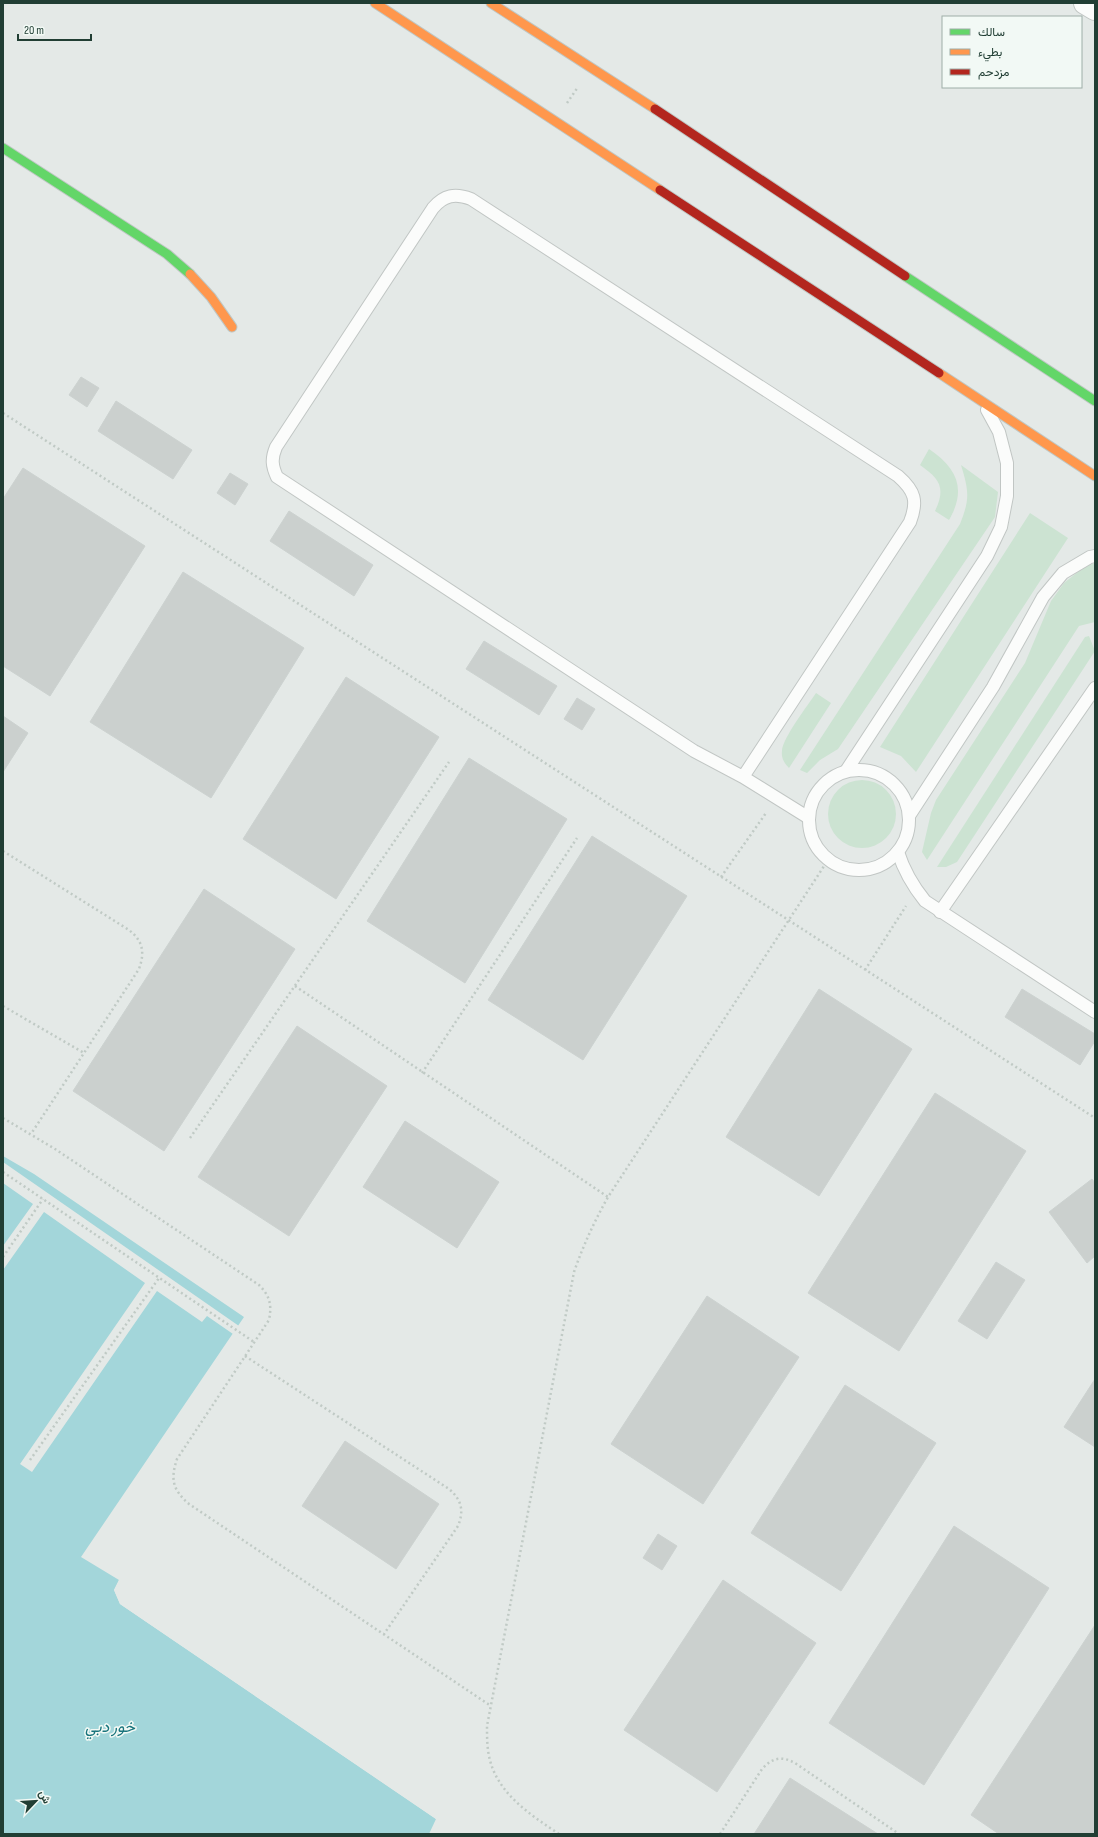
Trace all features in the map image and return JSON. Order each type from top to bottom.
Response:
[{"type":"main road","points":[[375,3],[1095,476]]},
{"type":"main road","points":[[491,3],[592,67],[1017,351],[1095,401]]},
{"type":"main road","points":[[3,148],[167,254],[204,287],[232,327]]},
{"type":"main road","points":[[1017,351],[1081,380]]},
{"type":"street","points":[[1085,3],[1095,9]]},
{"type":"lane","points":[[743,777],[910,522],[915,510],[914,496],[908,485],[885,468],[471,199],[461,195],[450,195],[440,200],[429,214],[276,447],[272,457],[272,467],[277,477],[694,751],[743,777],[809,818]]},
{"type":"lane","points":[[846,771],[987,556],[1001,527],[1007,496],[1007,463],[999,432],[984,403]]},
{"type":"lane","points":[[909,816],[993,687],[1043,597],[1063,573],[1090,557],[1095,556]]},
{"type":"lane","points":[[940,912],[1095,688]]},
{"type":"lane","points":[[860,770],[875,772],[888,779],[899,789],[906,802],[909,816],[905,841],[898,852],[886,862],[872,869],[856,870],[841,867],[828,860],[817,848],[811,834],[809,818],[811,806],[816,794],[824,784],[846,771],[860,770]]},
{"type":"lane","points":[[898,852],[904,870],[916,891],[925,901],[1095,1012]]},
{"type":"path","points":[[554,121],[592,67]]},
{"type":"path","points":[[3,413],[1095,1118]]},
{"type":"path","points":[[190,1138],[449,762]]},
{"type":"path","points":[[722,877],[777,798]]},
{"type":"path","points":[[422,1073],[577,838]]},
{"type":"path","points":[[3,851],[130,930],[138,937],[143,947],[143,958],[139,969],[31,1134]]},
{"type":"path","points":[[559,1834],[509,1797],[495,1775],[488,1751],[487,1726],[564,1332],[569,1294],[584,1243],[608,1197],[828,860]]},
{"type":"path","points":[[865,970],[916,891]]},
{"type":"path","points":[[295,986],[608,1197]]},
{"type":"path","points":[[3,1006],[84,1053]]},
{"type":"path","points":[[3,1118],[31,1134],[259,1285],[266,1292],[270,1301],[271,1310],[269,1320],[177,1459],[172,1471],[174,1484],[179,1496],[491,1706]]},
{"type":"path","points":[[3,1172],[254,1342]]},
{"type":"path","points":[[3,1257],[43,1199]]},
{"type":"path","points":[[30,1460],[159,1278]]},
{"type":"path","points":[[245,1356],[449,1489],[457,1496],[462,1506],[462,1517],[458,1526],[384,1634]]},
{"type":"path","points":[[720,1834],[762,1769],[769,1762],[778,1758],[787,1759],[795,1763],[900,1834]]},
{"type":"green space","points":[[929,449],[939,456],[946,464],[956,480],[958,489],[957,498],[949,520],[935,511],[940,496],[939,485],[932,475],[920,465]]},
{"type":"green space","points":[[961,465],[998,492],[995,517],[838,749],[820,760],[807,773],[800,770],[960,524],[967,501],[966,482]]},
{"type":"green space","points":[[1030,513],[1068,538],[916,772],[901,756],[880,747]]},
{"type":"green space","points":[[1095,563],[1095,622],[1079,626],[927,860],[922,852],[931,813],[936,800],[1025,663],[1051,601],[1064,583],[1084,567]]},
{"type":"green space","points":[[1089,636],[1095,651],[957,862],[946,867],[937,867],[1085,637]]},
{"type":"green space","points":[[816,693],[831,703],[789,768],[782,758],[783,746],[802,713]]},
{"type":"green space","points":[[862,780],[875,783],[886,790],[893,801],[896,814],[893,827],[886,838],[875,845],[862,848],[849,845],[838,838],[831,827],[828,814],[831,801],[838,790],[849,783]]},
{"type":"water","name":"خور دبي","points":[[3,1156],[34,1174],[244,1317],[81,1557],[119,1580],[114,1590],[120,1604],[436,1819],[429,1834],[3,1834]]},
{"type":"pier","points":[[3,1162],[239,1326],[233,1334],[207,1316],[202,1322],[157,1291],[32,1472],[20,1464],[145,1283],[44,1212],[3,1270],[3,1246],[33,1204],[3,1183]]},
{"type":"pier","points":[[119,1580],[121,1581],[116,1590],[122,1603],[437,1818],[436,1819],[120,1604],[114,1590]]},
{"type":"building","points":[[81,377],[99,388],[87,407],[69,395]]},
{"type":"building","points":[[116,401],[192,450],[173,479],[98,431]]},
{"type":"building","points":[[23,468],[145,546],[50,696],[3,666],[3,499]]},
{"type":"building","points":[[230,473],[248,484],[235,505],[217,493]]},
{"type":"building","points":[[289,511],[373,565],[354,596],[270,541]]},
{"type":"building","points":[[183,572],[304,648],[211,798],[90,722]]},
{"type":"building","points":[[484,641],[557,686],[539,715],[466,669]]},
{"type":"building","points":[[346,677],[439,737],[336,899],[243,839]]},
{"type":"building","points":[[577,698],[595,709],[582,730],[564,719]]},
{"type":"building","points":[[3,716],[28,733],[3,772]]},
{"type":"building","points":[[469,758],[567,819],[465,983],[367,921]]},
{"type":"building","points":[[592,836],[687,896],[583,1060],[488,1000]]},
{"type":"building","points":[[204,889],[295,949],[164,1151],[73,1091]]},
{"type":"building","points":[[819,989],[912,1049],[819,1196],[726,1137]]},
{"type":"building","points":[[1022,989],[1095,1034],[1095,1041],[1080,1065],[1005,1017]]},
{"type":"building","points":[[297,1026],[387,1086],[289,1236],[198,1177]]},
{"type":"building","points":[[935,1093],[1026,1151],[899,1351],[808,1293]]},
{"type":"building","points":[[405,1121],[499,1182],[457,1248],[363,1187]]},
{"type":"building","points":[[1092,1179],[1095,1183],[1095,1256],[1087,1263],[1049,1212]]},
{"type":"building","points":[[996,1262],[1025,1280],[987,1339],[958,1321]]},
{"type":"building","points":[[707,1296],[799,1357],[703,1504],[611,1444]]},
{"type":"building","points":[[1095,1379],[1095,1447],[1064,1427]]},
{"type":"building","points":[[845,1385],[936,1443],[841,1591],[751,1533]]},
{"type":"building","points":[[345,1441],[439,1504],[396,1569],[302,1506]]},
{"type":"building","points":[[954,1526],[1049,1588],[924,1785],[829,1723]]},
{"type":"building","points":[[658,1534],[677,1546],[662,1570],[643,1558]]},
{"type":"building","points":[[723,1580],[816,1643],[717,1792],[624,1730]]},
{"type":"building","points":[[1095,1625],[1095,1834],[999,1834],[971,1815]]},
{"type":"building","points":[[790,1778],[878,1834],[754,1834]]},
{"type":"traffic: fast","points":[[3,148],[167,254],[190,274]]},
{"type":"traffic: fast","points":[[905,276],[1095,401]]},
{"type":"traffic: slow","points":[[375,3],[660,190]]},
{"type":"traffic: slow","points":[[491,3],[655,109]]},
{"type":"traffic: slow","points":[[190,274],[211,297],[232,327]]},
{"type":"traffic: slow","points":[[939,373],[1095,476]]},
{"type":"traffic: jam","points":[[655,109],[905,276]]},
{"type":"traffic: jam","points":[[660,190],[939,373]]}]
